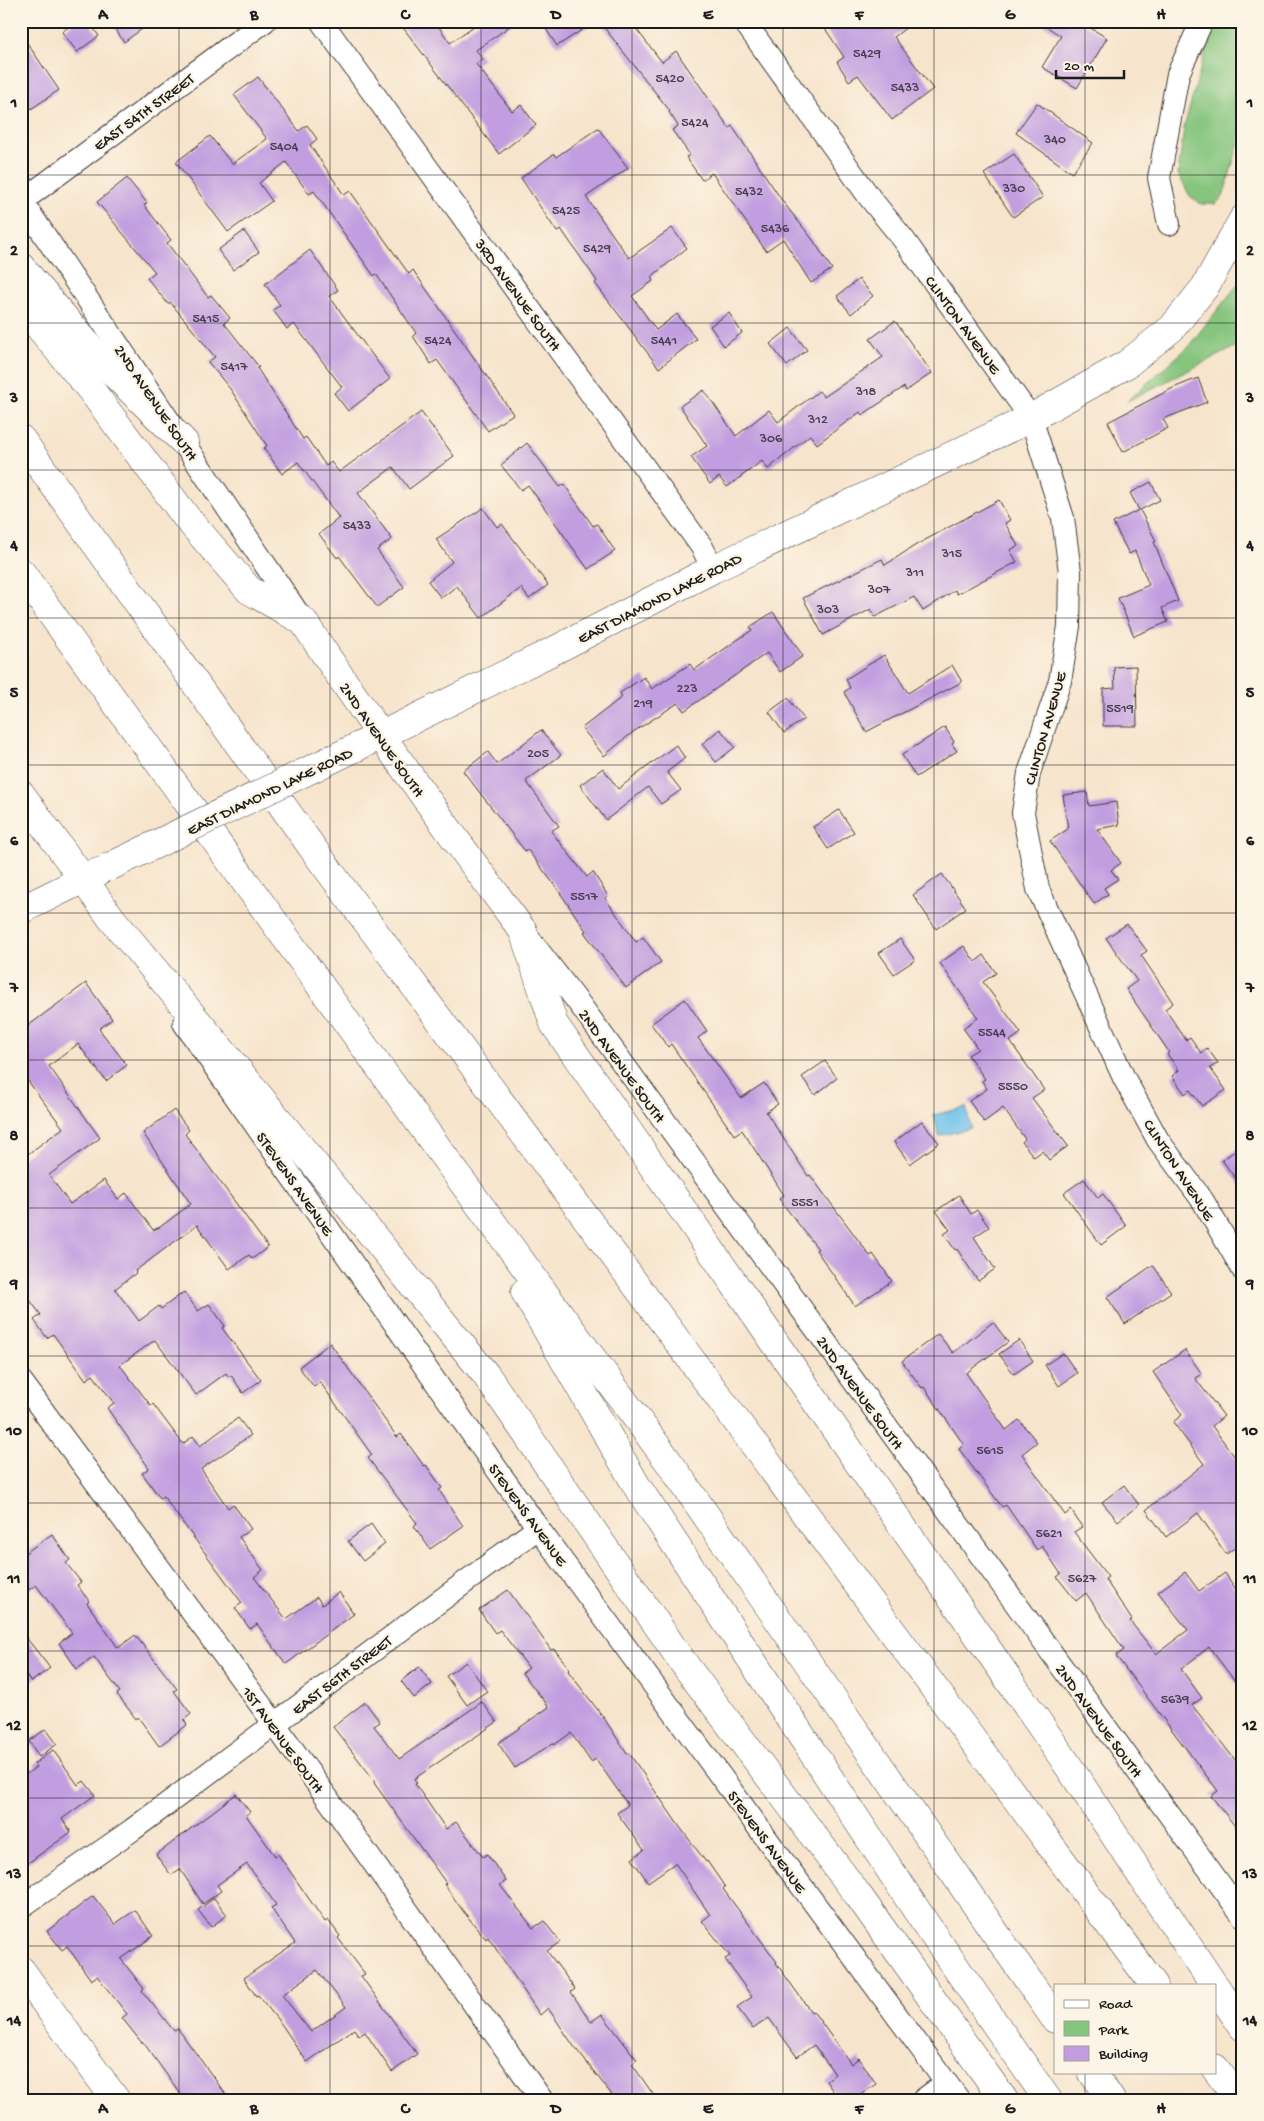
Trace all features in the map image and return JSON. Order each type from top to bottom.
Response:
[{"type":"main road","name":"EAST DIAMOND LAKE ROAD","points":[[21,910],[556,650],[713,569],[1031,418],[1127,364],[1172,328],[1205,287],[1243,219]]},
{"type":"main road","points":[[21,267],[106,366],[184,442]]},
{"type":"main road","points":[[21,305],[91,390],[186,517],[249,590],[304,621]]},
{"type":"main road","points":[[21,440],[319,857],[1153,1984]]},
{"type":"main road","points":[[21,572],[458,1176],[671,1465],[1054,2018]]},
{"type":"main road","name":"2ND AVENUE SOUTH","points":[[304,621],[369,741],[429,806],[523,931]]},
{"type":"main road","points":[[21,794],[112,920],[233,1064],[486,1375],[682,1662],[858,1895],[1004,2100]]},
{"type":"main road","points":[[523,931],[554,1024],[1063,1758],[1214,1984]]},
{"type":"main road","points":[[458,1176],[638,1488],[925,1923],[1048,2100]]},
{"type":"main road","points":[[21,1970],[116,2100]]},
{"type":"main road","points":[[1216,1986],[1243,2027]]},
{"type":"main road","points":[[1216,2069],[1239,2100]]},
{"type":"main road","points":[[1093,2074],[1111,2100]]},
{"type":"street","name":"EAST 54TH STREET","points":[[21,201],[265,21]]},
{"type":"street","name":"3RD AVENUE SOUTH","points":[[321,21],[702,547],[713,569]]},
{"type":"street","name":"CLINTON AVENUE","points":[[744,21],[870,198],[904,240],[1031,418],[1063,518],[1070,572],[1069,626],[1060,681],[1029,772],[1022,813],[1038,890],[1124,1078],[1158,1140],[1203,1201],[1243,1270]]},
{"type":"street","points":[[1169,224],[1159,178],[1178,74],[1202,21]]},
{"type":"street","name":"2ND AVENUE SOUTH","points":[[21,201],[304,621]]},
{"type":"street","name":"STEVENS AVENUE","points":[[112,920],[538,1528],[953,2091]]},
{"type":"street","name":"2ND AVENUE SOUTH","points":[[523,931],[586,1014],[1243,1916]]},
{"type":"street","name":"1ST AVENUE SOUTH","points":[[21,1381],[274,1723],[542,2100]]},
{"type":"street","name":"EAST 56TH STREET","points":[[21,1907],[132,1830],[538,1528]]},
{"type":"street","points":[[923,2100],[953,2091]]},
{"type":"green space","points":[[1215,21],[1243,21],[1243,129],[1223,197],[1215,204],[1201,204],[1190,196],[1178,174],[1184,128]]},
{"type":"green space","points":[[1243,278],[1243,486],[1239,345],[1127,401],[1187,348]]},
{"type":"water","points":[[966,1107],[971,1128],[939,1136],[934,1115]]},
{"type":"building","points":[[76,21],[88,21],[99,36],[77,52],[62,32]]},
{"type":"building","points":[[110,21],[153,21],[124,42]]},
{"type":"building","points":[[398,21],[435,21],[450,43],[481,21],[517,21],[476,50],[483,59],[476,64],[512,111],[521,105],[536,125],[499,154]]},
{"type":"building","points":[[541,21],[596,21],[557,46]]},
{"type":"building","points":[[599,21],[630,21],[662,62],[676,51],[729,128],[732,126],[783,202],[813,240],[832,269],[811,283],[783,239],[766,251],[712,173],[702,180],[686,157],[690,155],[672,130],[678,126],[670,111]]},
{"type":"building","points":[[820,21],[915,21],[894,37],[933,89],[892,120],[858,75],[849,81],[837,62],[844,57]]},
{"type":"building","points":[[1038,21],[1079,21],[1107,38],[1077,88],[1042,67],[1061,36]]},
{"type":"building","points":[[21,34],[59,90],[31,109],[21,96]]},
{"type":"building","points":[[258,77],[299,131],[307,125],[317,139],[310,145],[344,195],[350,191],[409,274],[413,270],[513,414],[488,431],[437,360],[431,364],[413,336],[416,333],[376,274],[374,276],[314,191],[309,194],[286,162],[259,183],[272,201],[228,232],[176,162],[210,136],[232,164],[267,139],[234,95]]},
{"type":"building","points":[[1037,103],[1093,143],[1072,173],[1016,133]]},
{"type":"building","points":[[598,128],[628,168],[586,197],[629,258],[672,228],[687,248],[651,277],[653,281],[632,296],[656,330],[677,314],[696,339],[659,368],[595,283],[597,281],[561,229],[557,232],[521,178],[554,154],[556,157]]},
{"type":"building","points":[[1014,154],[1043,197],[1013,217],[984,174]]},
{"type":"building","points":[[127,178],[147,203],[144,205],[171,240],[167,243],[208,297],[211,295],[230,318],[224,323],[259,367],[257,368],[303,439],[306,437],[326,466],[331,462],[339,472],[421,412],[454,456],[409,489],[393,467],[358,493],[392,539],[377,550],[404,587],[377,607],[339,556],[337,558],[319,534],[339,518],[298,462],[282,474],[264,448],[267,446],[231,390],[208,362],[215,357],[170,302],[168,304],[147,278],[155,272],[97,202]]},
{"type":"building","points":[[244,231],[259,252],[233,270],[218,250]]},
{"type":"building","points":[[310,250],[338,290],[329,296],[390,379],[348,411],[334,393],[342,387],[294,324],[287,329],[273,310],[280,305],[265,284]]},
{"type":"building","points":[[859,279],[873,296],[851,314],[837,296]]},
{"type":"building","points":[[729,313],[742,333],[724,346],[710,326]]},
{"type":"building","points":[[895,321],[932,373],[906,391],[904,387],[862,415],[860,412],[817,444],[810,435],[768,469],[762,461],[727,487],[719,477],[710,484],[691,457],[707,446],[680,406],[704,390],[736,436],[769,410],[778,422],[819,391],[824,397],[883,357],[870,339]]},
{"type":"building","points":[[790,328],[807,350],[787,366],[770,344]]},
{"type":"building","points":[[1198,378],[1207,402],[1163,419],[1168,428],[1123,452],[1108,422],[1173,388]]},
{"type":"building","points":[[527,443],[560,487],[564,484],[593,526],[597,524],[615,551],[588,569],[528,485],[521,490],[501,465]]},
{"type":"building","points":[[1151,482],[1160,500],[1140,510],[1156,541],[1154,542],[1178,601],[1162,608],[1168,622],[1134,636],[1118,598],[1149,585],[1135,551],[1129,554],[1113,523],[1139,510],[1130,493]]},
{"type":"building","points":[[999,500],[1010,520],[1005,523],[1018,546],[1010,550],[1017,562],[957,594],[955,590],[923,611],[914,597],[875,617],[871,609],[823,635],[803,598],[882,559],[885,565],[916,545]]},
{"type":"building","points":[[483,508],[497,527],[502,524],[548,585],[529,599],[521,588],[481,618],[457,586],[441,598],[428,581],[452,562],[436,539]]},
{"type":"building","points":[[773,612],[803,656],[780,672],[767,653],[684,711],[678,703],[633,732],[604,756],[582,728],[622,697],[620,693],[644,677],[652,689],[690,664],[694,670],[752,630],[750,627]]},
{"type":"building","points":[[884,655],[908,693],[952,665],[962,682],[866,732],[844,692],[850,688],[846,679]]},
{"type":"building","points":[[1136,666],[1137,726],[1103,726],[1103,689],[1115,688],[1114,667]]},
{"type":"building","points":[[788,698],[804,719],[784,733],[769,712]]},
{"type":"building","points":[[945,727],[957,751],[916,777],[902,755]]},
{"type":"building","points":[[720,729],[735,747],[716,762],[702,744]]},
{"type":"building","points":[[541,730],[561,755],[526,781],[559,826],[551,831],[587,877],[593,872],[608,896],[605,898],[636,942],[643,937],[661,962],[626,988],[584,932],[586,931],[556,887],[527,849],[525,851],[463,771],[488,752],[497,764]]},
{"type":"building","points":[[676,745],[685,758],[667,772],[681,790],[661,804],[648,787],[606,820],[580,785],[603,768],[618,789]]},
{"type":"building","points":[[1087,792],[1089,806],[1116,802],[1119,825],[1097,829],[1121,863],[1111,870],[1118,879],[1104,888],[1108,894],[1094,904],[1050,841],[1068,829],[1063,795]]},
{"type":"building","points":[[839,810],[854,832],[828,849],[813,827]]},
{"type":"building","points":[[942,874],[966,908],[936,929],[913,895]]},
{"type":"building","points":[[1127,924],[1147,951],[1141,955],[1173,1003],[1165,1009],[1186,1040],[1190,1037],[1201,1053],[1207,1048],[1218,1063],[1210,1068],[1226,1090],[1202,1106],[1190,1090],[1185,1094],[1172,1076],[1179,1070],[1126,989],[1137,981],[1106,938]]},
{"type":"building","points":[[900,939],[915,960],[894,974],[879,953]]},
{"type":"building","points":[[964,946],[975,962],[984,955],[996,973],[983,982],[1021,1033],[1010,1041],[1044,1090],[1032,1098],[1068,1146],[1049,1160],[1042,1151],[1034,1157],[1022,1142],[1025,1139],[1003,1108],[984,1122],[969,1101],[987,1089],[982,1081],[985,1079],[968,1055],[978,1049],[963,1028],[978,1018],[940,963]]},
{"type":"building","points":[[86,983],[112,1019],[99,1029],[127,1065],[106,1081],[78,1044],[49,1066],[100,1138],[49,1175],[70,1204],[104,1180],[118,1199],[126,1193],[153,1230],[160,1227],[191,1204],[143,1133],[174,1110],[189,1130],[185,1134],[268,1247],[252,1259],[249,1255],[229,1269],[197,1225],[135,1271],[136,1273],[115,1289],[139,1321],[159,1306],[161,1309],[184,1292],[198,1311],[209,1304],[225,1326],[222,1328],[261,1380],[243,1393],[231,1375],[229,1377],[226,1373],[196,1395],[155,1340],[120,1365],[183,1444],[193,1436],[200,1446],[238,1418],[251,1435],[201,1469],[228,1508],[233,1504],[251,1529],[239,1537],[263,1570],[254,1577],[286,1619],[317,1597],[322,1605],[339,1592],[354,1614],[286,1664],[257,1624],[250,1629],[235,1608],[242,1603],[163,1496],[160,1498],[142,1473],[149,1468],[107,1408],[114,1403],[93,1375],[86,1380],[53,1334],[47,1338],[34,1320],[41,1315],[21,1288],[21,1159],[63,1128],[28,1081],[21,1087],[21,1031]]},
{"type":"building","points":[[685,999],[707,1031],[698,1038],[741,1098],[764,1083],[778,1104],[766,1112],[808,1176],[810,1175],[870,1256],[873,1254],[892,1281],[855,1306],[816,1250],[818,1249],[779,1199],[784,1195],[742,1130],[734,1135],[671,1044],[668,1047],[651,1024]]},
{"type":"building","points":[[825,1061],[837,1078],[815,1095],[802,1077]]},
{"type":"building","points":[[922,1121],[939,1143],[910,1164],[894,1142]]},
{"type":"building","points":[[1243,1145],[1243,1189],[1222,1160]]},
{"type":"building","points":[[1084,1179],[1098,1198],[1103,1194],[1126,1226],[1101,1245],[1064,1193]]},
{"type":"building","points":[[959,1195],[971,1214],[977,1210],[989,1227],[974,1237],[995,1269],[978,1281],[957,1249],[955,1250],[944,1234],[950,1230],[936,1211]]},
{"type":"building","points":[[1153,1265],[1171,1292],[1125,1324],[1107,1297]]},
{"type":"building","points":[[993,1322],[1008,1342],[966,1373],[1006,1430],[1019,1420],[1037,1442],[1022,1454],[1065,1515],[1071,1510],[1082,1527],[1074,1532],[1108,1577],[1105,1579],[1132,1620],[1130,1621],[1156,1654],[1188,1630],[1158,1592],[1185,1572],[1199,1591],[1225,1573],[1243,1600],[1243,1692],[1209,1647],[1181,1669],[1202,1698],[1192,1705],[1243,1770],[1243,1836],[1211,1796],[1218,1791],[1116,1656],[1124,1650],[1086,1593],[1076,1601],[1057,1577],[1061,1574],[1042,1546],[1037,1550],[1006,1505],[1002,1507],[959,1449],[964,1445],[924,1387],[922,1388],[902,1361],[938,1334],[953,1353]]},
{"type":"building","points":[[1019,1340],[1033,1361],[1014,1374],[999,1354]]},
{"type":"building","points":[[330,1343],[397,1437],[401,1434],[424,1466],[426,1465],[442,1488],[439,1490],[463,1526],[430,1549],[414,1526],[417,1523],[368,1458],[372,1455],[320,1382],[314,1387],[299,1367]]},
{"type":"building","points":[[1185,1350],[1202,1374],[1195,1378],[1224,1416],[1212,1426],[1243,1468],[1243,1542],[1226,1554],[1198,1513],[1166,1537],[1146,1510],[1204,1464],[1173,1422],[1182,1415],[1153,1372]]},
{"type":"building","points":[[1063,1353],[1077,1373],[1059,1386],[1045,1365]]},
{"type":"building","points":[[1124,1485],[1139,1505],[1118,1521],[1102,1502]]},
{"type":"building","points":[[371,1524],[385,1544],[363,1561],[348,1541]]},
{"type":"building","points":[[52,1534],[70,1560],[66,1563],[81,1582],[77,1585],[89,1601],[87,1603],[118,1648],[135,1635],[177,1689],[174,1691],[191,1714],[184,1720],[187,1725],[159,1746],[138,1717],[136,1719],[117,1694],[120,1692],[94,1657],[77,1669],[59,1643],[72,1633],[36,1585],[21,1595],[21,1556]]},
{"type":"building","points":[[508,1590],[551,1650],[554,1649],[570,1669],[568,1671],[604,1718],[627,1754],[629,1753],[679,1826],[707,1861],[725,1887],[723,1889],[811,2012],[813,2011],[851,2064],[859,2058],[876,2084],[853,2100],[839,2100],[826,2081],[835,2074],[814,2045],[797,2057],[769,2018],[753,2029],[737,2007],[752,1997],[725,1959],[730,1956],[702,1921],[710,1915],[675,1863],[648,1882],[632,1859],[644,1850],[617,1813],[628,1805],[596,1759],[591,1762],[571,1733],[515,1768],[498,1743],[549,1707],[522,1673],[529,1668],[500,1630],[495,1633],[479,1610]]},
{"type":"building","points":[[21,1631],[50,1668],[31,1682],[21,1668]]},
{"type":"building","points":[[466,1662],[487,1691],[467,1705],[446,1676]]},
{"type":"building","points":[[419,1667],[432,1684],[414,1698],[401,1681]]},
{"type":"building","points":[[365,1702],[380,1722],[374,1726],[399,1759],[482,1702],[497,1722],[414,1779],[417,1783],[415,1784],[446,1829],[456,1822],[483,1857],[487,1854],[506,1881],[500,1885],[533,1928],[544,1921],[560,1942],[547,1951],[575,1989],[571,1992],[591,2022],[602,2014],[637,2060],[632,2064],[657,2100],[616,2100],[573,2045],[548,2008],[540,2015],[488,1937],[486,1939],[463,1911],[444,1884],[446,1883],[374,1783],[375,1781],[333,1727]]},
{"type":"building","points":[[46,1729],[57,1744],[39,1757],[29,1741]]},
{"type":"building","points":[[53,1750],[78,1785],[84,1781],[95,1795],[62,1819],[71,1832],[28,1863],[21,1853],[21,1778],[36,1767],[34,1764]]},
{"type":"building","points":[[236,1794],[250,1812],[246,1815],[275,1856],[278,1854],[325,1922],[328,1920],[340,1936],[338,1938],[365,1974],[361,1976],[417,2054],[392,2072],[365,2032],[359,2036],[354,2029],[307,2062],[282,2025],[258,1995],[256,1996],[244,1978],[295,1943],[271,1908],[276,1905],[247,1864],[217,1885],[221,1891],[203,1904],[180,1869],[171,1875],[156,1855]],"holes":[[[317,1970],[346,2007],[311,2032],[282,1995]]]},
{"type":"building","points":[[93,1896],[115,1924],[135,1910],[153,1936],[121,1959],[144,1989],[142,1991],[174,2031],[178,2029],[230,2100],[185,2100],[143,2042],[122,2018],[127,2014],[97,1976],[91,1980],[67,1946],[62,1950],[47,1931]]},
{"type":"building","points":[[214,1898],[227,1915],[211,1927],[198,1910]]}]
